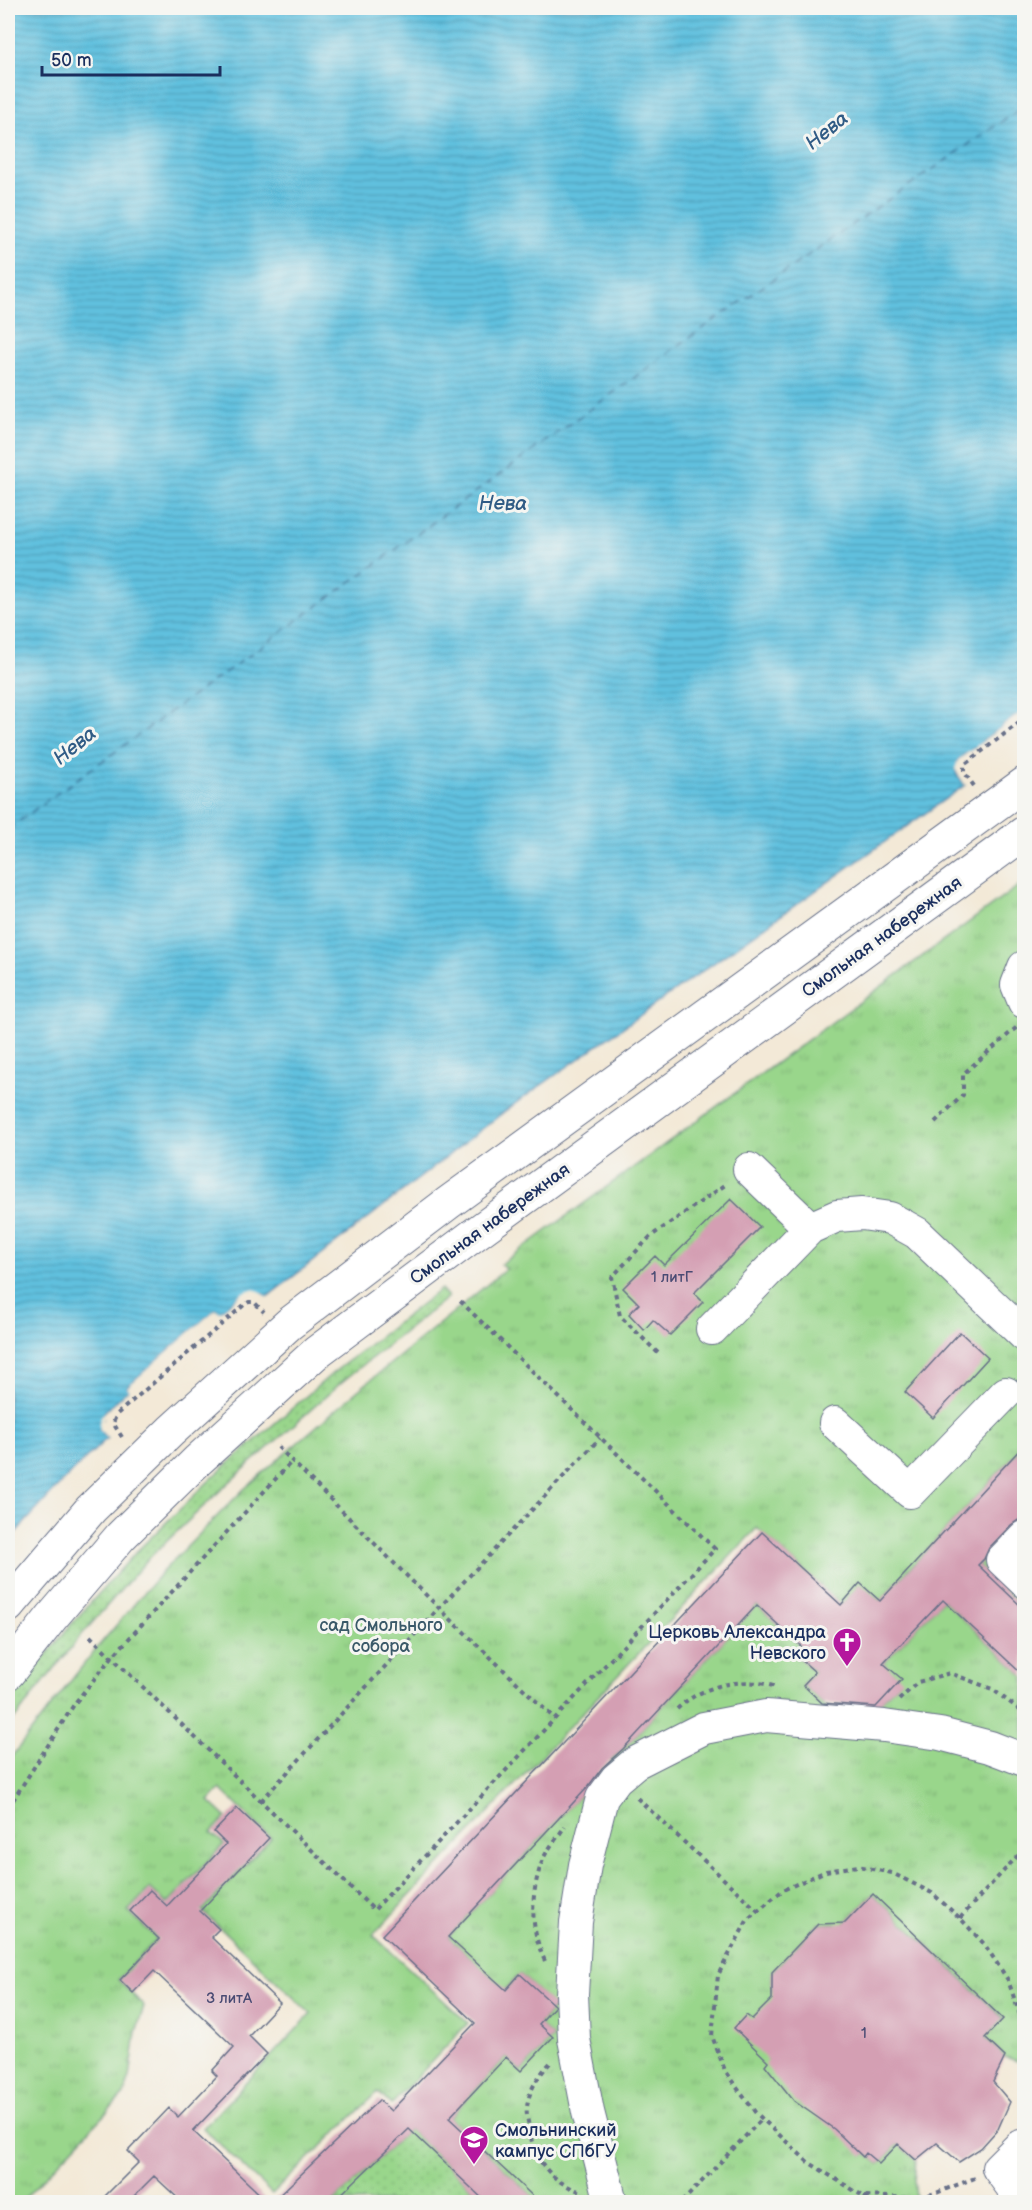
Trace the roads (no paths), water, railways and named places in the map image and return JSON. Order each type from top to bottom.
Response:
[{"type":"main road","points":[[8,1606],[91,1509],[171,1431],[289,1324],[448,1203],[1024,784]]},
{"type":"main road","name":"Смольная набережная","points":[[8,1673],[121,1536],[197,1461],[317,1352],[1024,833]]},
{"type":"lane","points":[[1024,967],[1017,985],[1024,1002]]},
{"type":"lane","points":[[749,1168],[810,1228]]},
{"type":"lane","points":[[712,1329],[810,1228],[837,1216],[862,1214],[890,1218],[918,1233],[1024,1335]]},
{"type":"lane","points":[[835,1424],[910,1492],[1015,1383]]},
{"type":"lane","points":[[1024,1537],[1002,1560],[1024,1581]]},
{"type":"lane","points":[[610,2198],[588,2112],[574,2039],[572,1994],[576,1922],[585,1865],[602,1798],[616,1779],[635,1763],[704,1728],[766,1716],[884,1726],[940,1734],[990,1747],[1024,1760]]},
{"type":"lane","points":[[1023,2202],[998,2169],[1020,2146],[1024,2148]]},
{"type":"water","name":"Нева","points":[[8,8],[1024,8],[1024,710],[958,760],[956,773],[965,785],[509,1108],[267,1297],[253,1291],[247,1292],[241,1294],[219,1313],[216,1309],[127,1387],[129,1390],[105,1411],[100,1430],[107,1438],[63,1481],[8,1541]]},
{"type":"place","name":"Церковь Александра Невского","points":[[847,1668]]},
{"type":"place","name":"Смольнинский кампус СПбГУ","points":[[474,2166]]},
{"type":"park label","name":"сад Смольного собора","points":[[381,1635]]}]
